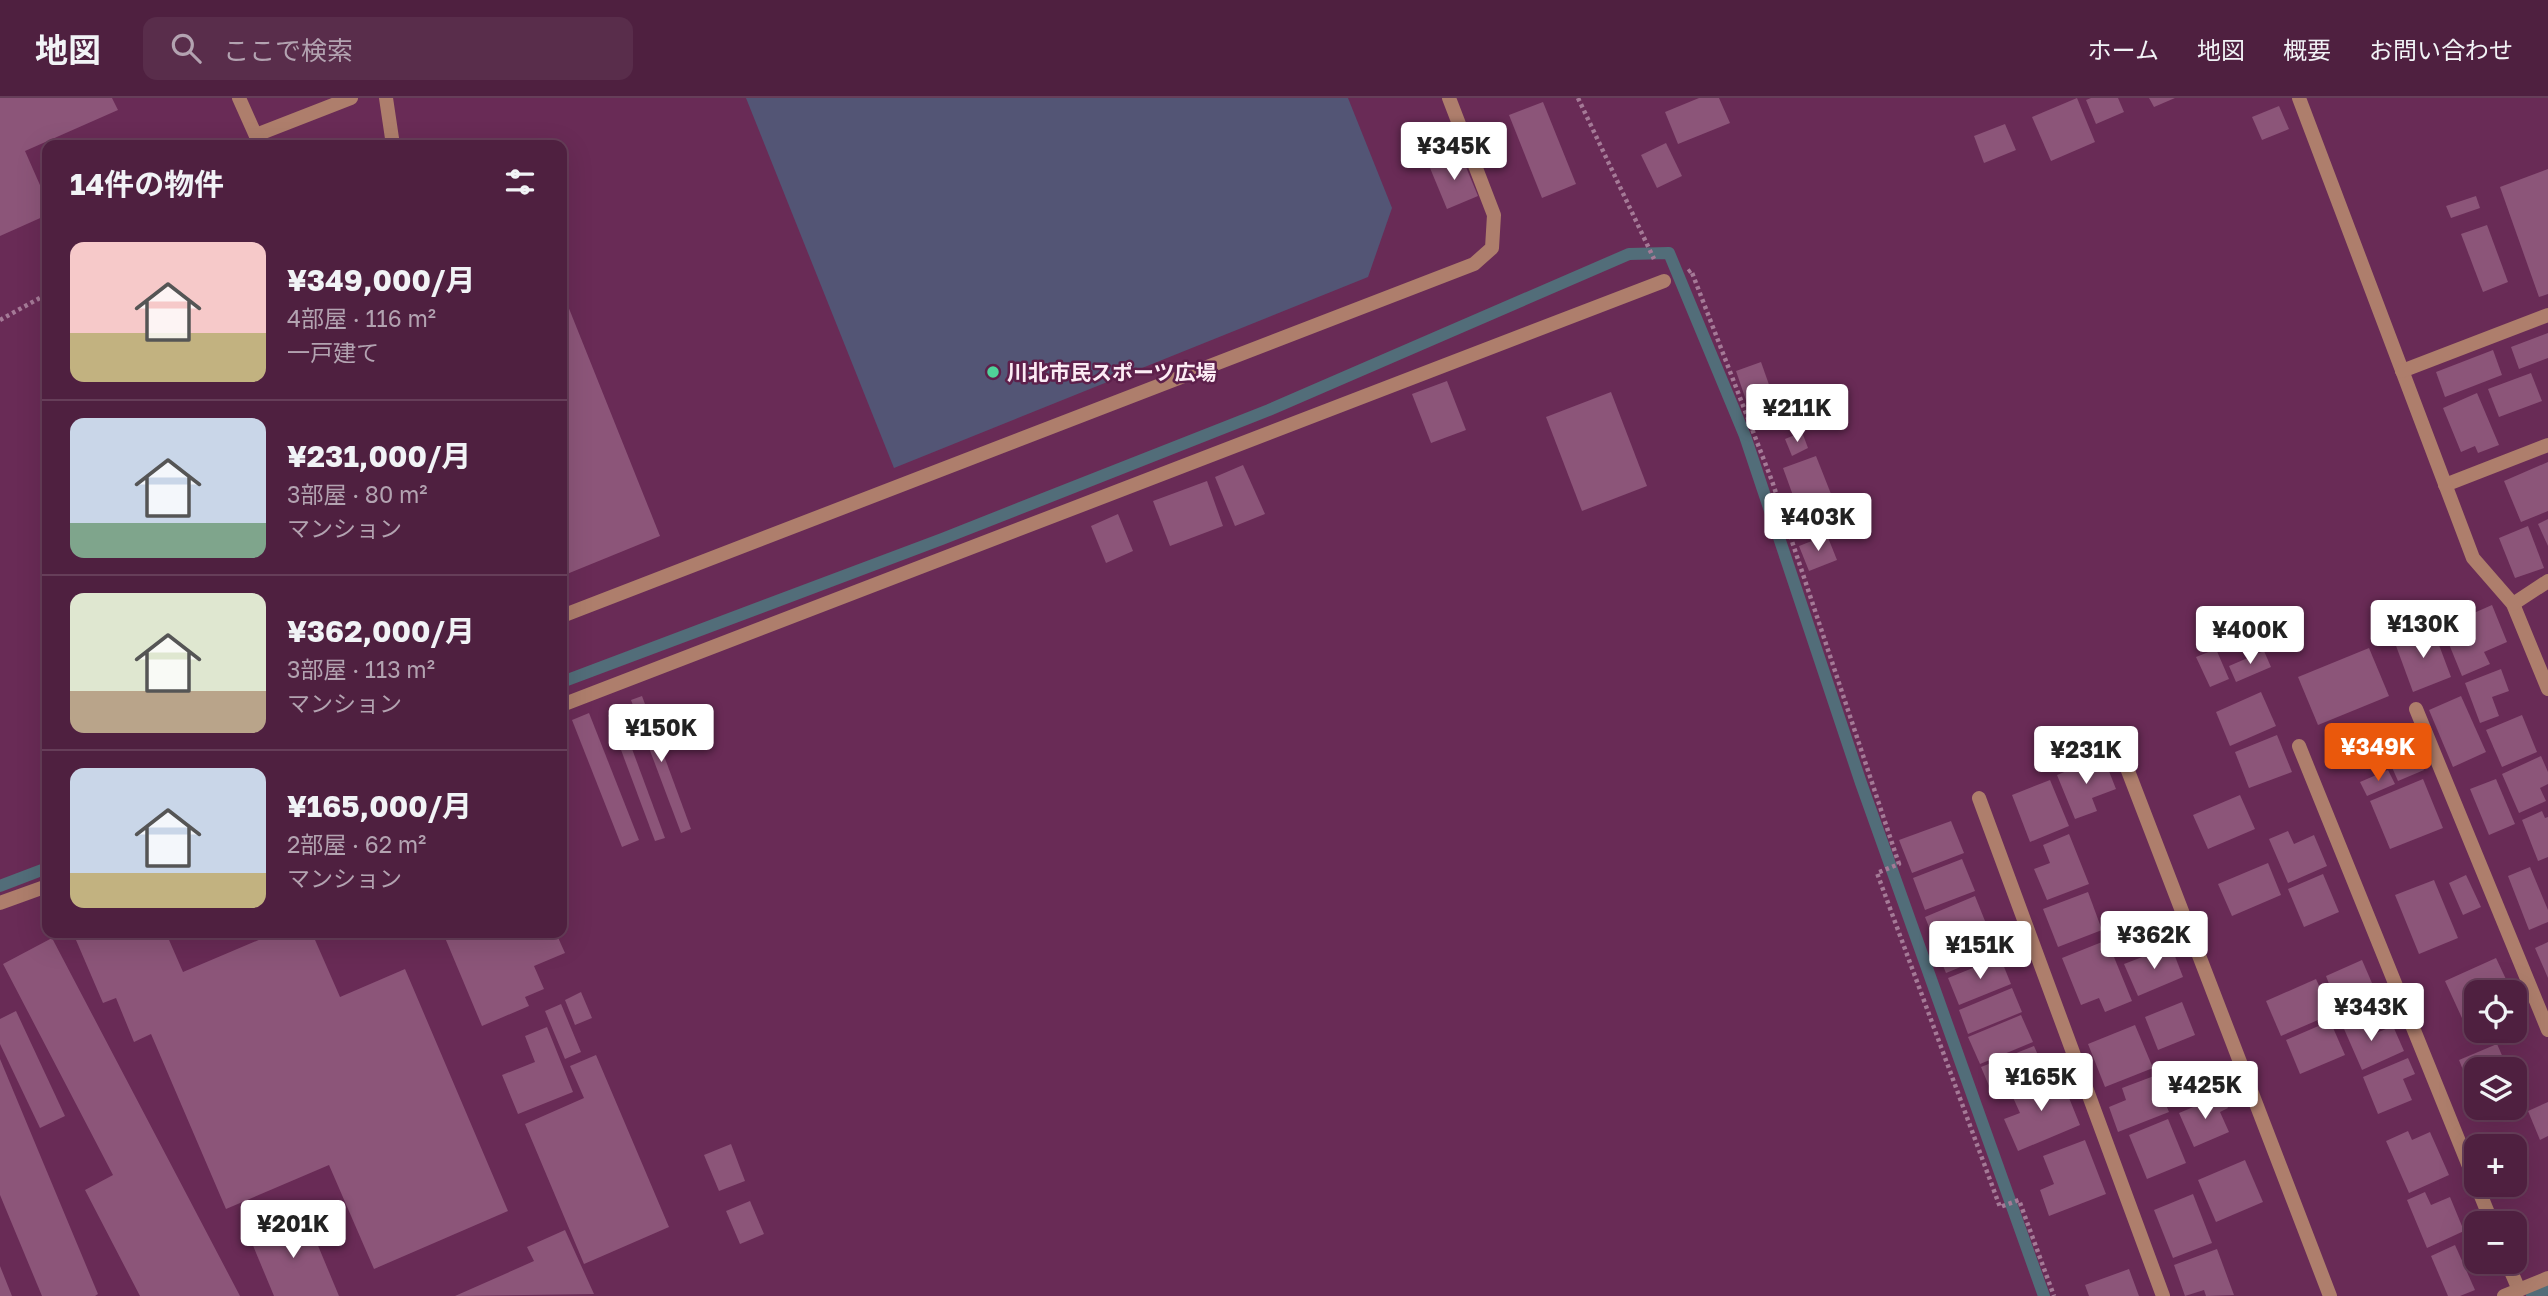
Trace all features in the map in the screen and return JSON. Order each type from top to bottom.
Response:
[{"type":"street","points":[[239,98],[258,140],[351,98]]},
{"type":"street","points":[[386,98],[392,140]]},
{"type":"street","points":[[567,614],[1474,264],[1492,248],[1494,215],[1449,98]]},
{"type":"street","points":[[2299,98],[2473,558],[2513,604],[2548,689]]},
{"type":"street","points":[[567,703],[1664,281]]},
{"type":"street","points":[[2402,371],[2548,315]]},
{"type":"street","points":[[2445,485],[2548,445]]},
{"type":"street","points":[[2513,604],[2548,581]]},
{"type":"street","points":[[2416,709],[2548,1030]]},
{"type":"street","points":[[2299,746],[2487,1211]]},
{"type":"street","points":[[2125,762],[2330,1296]]},
{"type":"street","points":[[1979,798],[2163,1296]]},
{"type":"street","points":[[0,903],[42,888]]},
{"type":"street","points":[[2512,1274],[2519,1290]]},
{"type":"street","points":[[2504,1296],[2548,1278]]},
{"type":"path","points":[[1578,98],[1657,266]]},
{"type":"path","points":[[1692,270],[1772,481],[1899,864],[1877,873],[2000,1207],[2019,1200],[2054,1296]]},
{"type":"path","points":[[0,320],[42,297]]},
{"type":"shaded area","name":"川北市民スポーツ広場","points":[[746,98],[1348,98],[1392,208],[1368,277],[894,468]]},
{"type":"building","points":[[0,98],[112,98],[118,110],[50,140],[42,140],[42,144],[25,151],[42,190],[42,217],[0,236]]},
{"type":"building","points":[[1699,98],[1719,98],[1730,123],[1678,144],[1665,112]]},
{"type":"building","points":[[2077,98],[2095,142],[2051,161],[2032,117]]},
{"type":"building","points":[[2118,98],[2124,112],[2096,124],[2086,100]]},
{"type":"building","points":[[2149,98],[2175,98],[2154,107]]},
{"type":"building","points":[[1543,102],[1576,184],[1542,198],[1509,115]]},
{"type":"building","points":[[2279,106],[2289,129],[2262,140],[2252,117]]},
{"type":"building","points":[[2005,124],[2016,150],[1984,163],[1974,136]]},
{"type":"building","points":[[1666,143],[1682,176],[1657,188],[1641,155]]},
{"type":"building","points":[[1461,155],[1478,196],[1447,209],[1430,168]]},
{"type":"building","points":[[2548,169],[2548,294],[2539,297],[2500,187]]},
{"type":"building","points":[[2476,196],[2480,208],[2451,218],[2446,206]]},
{"type":"building","points":[[2487,225],[2508,282],[2483,292],[2461,234]]},
{"type":"building","points":[[567,304],[660,536],[567,574]]},
{"type":"building","points":[[2548,333],[2548,358],[2519,369],[2511,347]]},
{"type":"building","points":[[2493,350],[2502,375],[2445,397],[2436,372]]},
{"type":"building","points":[[1761,362],[1773,396],[1748,406],[1736,371]]},
{"type":"building","points":[[2531,373],[2542,401],[2499,417],[2488,389]]},
{"type":"building","points":[[1447,381],[1466,430],[1431,443],[1412,394]]},
{"type":"building","points":[[1611,392],[1647,486],[1582,511],[1546,417]]},
{"type":"building","points":[[2477,393],[2499,445],[2478,453],[2475,446],[2461,452],[2443,408]]},
{"type":"building","points":[[1802,432],[1808,448],[1792,456],[1785,439]]},
{"type":"building","points":[[1816,456],[1833,499],[1799,512],[1783,468]]},
{"type":"building","points":[[2548,462],[2548,511],[2521,522],[2504,481]]},
{"type":"building","points":[[1243,465],[1265,514],[1235,526],[1215,477]]},
{"type":"building","points":[[1207,481],[1223,526],[1170,546],[1153,501]]},
{"type":"building","points":[[1118,514],[1133,551],[1106,563],[1091,526]]},
{"type":"building","points":[[2548,519],[2548,546],[2538,524]]},
{"type":"building","points":[[2528,526],[2544,568],[2515,578],[2499,538]]},
{"type":"building","points":[[1827,535],[1837,560],[1809,571],[1799,546]]},
{"type":"building","points":[[2492,605],[2507,642],[2484,652],[2490,664],[2462,676],[2442,627]]},
{"type":"building","points":[[2433,629],[2451,677],[2413,692],[2395,643]]},
{"type":"building","points":[[2369,648],[2389,696],[2318,725],[2298,677]]},
{"type":"building","points":[[2216,649],[2229,679],[2210,687],[2196,657]]},
{"type":"building","points":[[2264,651],[2271,667],[2236,682],[2229,666]]},
{"type":"building","points":[[2501,669],[2509,691],[2492,697],[2499,716],[2480,723],[2465,683]]},
{"type":"building","points":[[2261,692],[2276,726],[2230,746],[2216,712]]},
{"type":"building","points":[[642,696],[691,829],[681,833],[631,700]]},
{"type":"building","points":[[2461,696],[2486,752],[2453,767],[2429,710]]},
{"type":"building","points":[[618,711],[665,838],[655,841],[608,715]]},
{"type":"building","points":[[589,713],[639,840],[622,847],[572,720]]},
{"type":"building","points":[[2522,715],[2537,752],[2502,767],[2486,730]]},
{"type":"building","points":[[2407,731],[2424,770],[2398,781],[2381,742]]},
{"type":"building","points":[[2277,735],[2292,772],[2249,788],[2235,752]]},
{"type":"building","points":[[2103,756],[2116,789],[2092,798],[2097,811],[2075,819],[2057,775]]},
{"type":"building","points":[[2541,756],[2548,772],[2548,784],[2540,788],[2546,801],[2519,813],[2502,774]]},
{"type":"building","points":[[2388,770],[2395,784],[2367,796],[2360,782]]},
{"type":"building","points":[[2423,779],[2443,828],[2390,849],[2370,801]]},
{"type":"building","points":[[2496,779],[2515,824],[2489,835],[2470,789]]},
{"type":"building","points":[[2050,780],[2069,826],[2030,842],[2012,795]]},
{"type":"building","points":[[2240,795],[2255,829],[2208,849],[2193,815]]},
{"type":"building","points":[[2542,811],[2545,818],[2548,817],[2548,857],[2538,861],[2522,820]]},
{"type":"building","points":[[1951,821],[1964,853],[1912,873],[1899,840]]},
{"type":"building","points":[[2288,831],[2294,844],[2314,835],[2327,866],[2288,883],[2269,839]]},
{"type":"building","points":[[2069,834],[2089,884],[2047,900],[2034,869],[2050,863],[2043,845]]},
{"type":"building","points":[[1962,859],[1975,891],[1925,910],[1913,878]]},
{"type":"building","points":[[2268,863],[2281,895],[2232,916],[2218,884]]},
{"type":"building","points":[[2530,867],[2548,910],[2548,922],[2529,930],[2508,876]]},
{"type":"building","points":[[2323,874],[2339,912],[2304,927],[2288,889]]},
{"type":"building","points":[[2466,875],[2481,907],[2463,915],[2449,883]]},
{"type":"building","points":[[2434,880],[2458,938],[2419,954],[2395,895]]},
{"type":"building","points":[[2088,892],[2102,930],[2058,947],[2043,909]]},
{"type":"building","points":[[1975,896],[1985,921],[1935,942],[1925,917]]},
{"type":"building","points":[[1986,925],[1997,952],[1946,973],[1935,946]]},
{"type":"building","points":[[52,938],[240,1296],[140,1296],[85,1190],[113,1175],[3,964]]},
{"type":"building","points":[[75,938],[168,938],[183,972],[263,938],[314,938],[340,997],[405,969],[508,1211],[374,1269],[329,1165],[226,1209],[151,1034],[134,1042],[116,998],[103,1003]]},
{"type":"building","points":[[445,938],[558,938],[565,953],[534,966],[544,989],[525,997],[529,1006],[482,1026]]},
{"type":"building","points":[[2107,940],[2132,1001],[2105,1012],[2099,998],[2081,1005],[2062,958]]},
{"type":"building","points":[[2548,942],[2548,978],[2535,948]]},
{"type":"building","points":[[2171,946],[2183,977],[2138,996],[2124,964]]},
{"type":"building","points":[[2000,957],[2011,984],[1959,1005],[1948,978]]},
{"type":"building","points":[[2496,958],[2506,980],[2464,980],[2464,1022],[2445,981]]},
{"type":"building","points":[[2362,960],[2378,997],[2340,1012],[2326,976]]},
{"type":"building","points":[[2316,979],[2332,1014],[2281,1036],[2266,1001]]},
{"type":"building","points":[[2012,988],[2022,1012],[1968,1034],[1959,1010]]},
{"type":"building","points":[[581,992],[592,1018],[575,1025],[565,1000]]},
{"type":"building","points":[[2182,1002],[2195,1035],[2158,1050],[2145,1017]]},
{"type":"building","points":[[561,1004],[581,1052],[565,1059],[545,1011]]},
{"type":"building","points":[[16,1011],[65,1116],[40,1128],[0,1044],[0,1019]]},
{"type":"building","points":[[2359,1014],[2369,1036],[2393,1026],[2404,1051],[2362,1070],[2341,1022]]},
{"type":"building","points":[[2021,1015],[2033,1042],[1980,1064],[1968,1037]]},
{"type":"building","points":[[2330,1021],[2345,1055],[2300,1074],[2286,1040]]},
{"type":"building","points":[[2135,1025],[2153,1068],[2105,1087],[2088,1044]]},
{"type":"building","points":[[547,1027],[573,1092],[518,1114],[502,1075],[535,1062],[525,1036]]},
{"type":"building","points":[[2497,1044],[2503,1057],[2466,1057]]},
{"type":"building","points":[[2034,1046],[2045,1071],[1992,1093],[1981,1067]]},
{"type":"building","points":[[596,1055],[669,1227],[584,1264],[525,1124],[584,1098],[570,1066]]},
{"type":"building","points":[[2408,1058],[2415,1074],[2403,1079],[2412,1100],[2378,1114],[2363,1077]]},
{"type":"building","points":[[2464,1058],[2464,1072],[2459,1060]]},
{"type":"building","points":[[0,1059],[98,1294],[95,1296],[42,1296],[0,1195]]},
{"type":"building","points":[[2059,1073],[2080,1125],[2018,1151],[2004,1119],[2020,1113],[2011,1093]]},
{"type":"building","points":[[2154,1076],[2169,1112],[2118,1132],[2109,1107],[2126,1100],[2122,1088]]},
{"type":"building","points":[[2222,1095],[2228,1108],[2220,1112],[2229,1132],[2194,1147],[2179,1113]]},
{"type":"building","points":[[2548,1102],[2548,1136],[2540,1140],[2528,1111]]},
{"type":"building","points":[[2168,1119],[2186,1163],[2147,1179],[2129,1135]]},
{"type":"building","points":[[2408,1131],[2412,1140],[2430,1132],[2449,1175],[2409,1193],[2386,1141]]},
{"type":"building","points":[[2085,1140],[2106,1194],[2049,1216],[2040,1190],[2054,1184],[2043,1156]]},
{"type":"building","points":[[731,1144],[745,1181],[719,1191],[704,1155]]},
{"type":"building","points":[[2245,1160],[2263,1202],[2216,1222],[2198,1180]]},
{"type":"building","points":[[2425,1192],[2431,1205],[2450,1197],[2464,1231],[2427,1248],[2407,1200]]},
{"type":"building","points":[[2193,1194],[2212,1243],[2173,1258],[2154,1210]]},
{"type":"building","points":[[750,1201],[764,1234],[740,1244],[726,1211]]},
{"type":"building","points":[[304,1212],[339,1296],[274,1296],[249,1236]]},
{"type":"building","points":[[565,1230],[594,1294],[455,1296],[534,1261],[527,1247]]},
{"type":"building","points":[[2455,1245],[2464,1265],[2464,1274],[2468,1274],[2475,1290],[2460,1296],[2448,1296],[2431,1256]]},
{"type":"building","points":[[2217,1249],[2234,1295],[2206,1296],[2204,1290],[2185,1296],[2174,1265]]},
{"type":"building","points":[[0,1266],[12,1296],[0,1296]]},
{"type":"building","points":[[2129,1269],[2139,1296],[2089,1296],[2085,1285]]},
{"type":"waterway","points":[[567,680],[942,539],[1269,410],[1629,254],[1669,253],[1745,436],[1861,783],[2044,1296]]},
{"type":"waterway","points":[[0,886],[42,870]]},
{"type":"waterway","points":[[2532,1296],[2548,1289]]},
{"type":"place","name":"川北市民スポーツ広場","points":[[993,372]]}]
